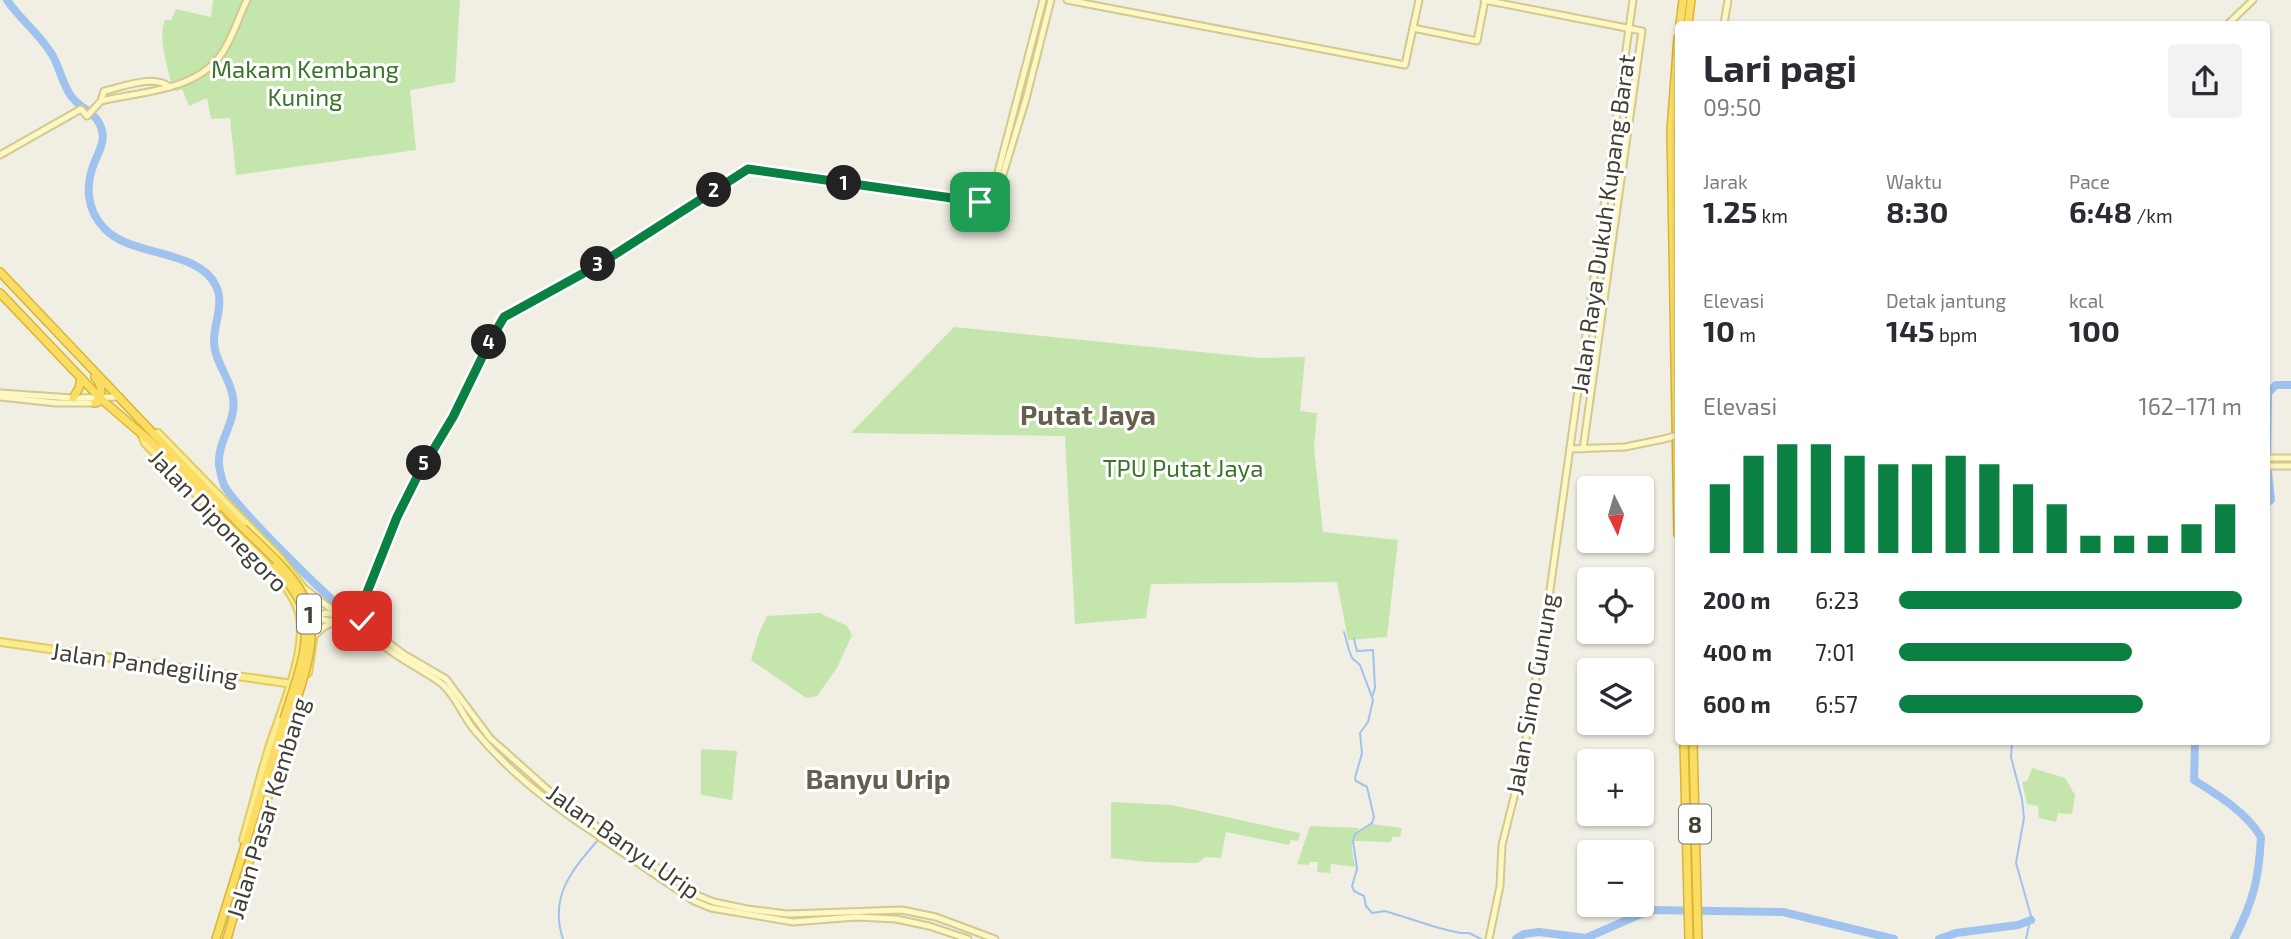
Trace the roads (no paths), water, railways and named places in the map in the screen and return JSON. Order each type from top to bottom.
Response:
[{"type":"highway","points":[[1680,21],[1683,0]]},
{"type":"highway","points":[[1688,21],[1691,0]]},
{"type":"highway","points":[[1675,77],[1671,130],[1675,361]]},
{"type":"highway","name":"1","points":[[2,277],[271,556],[298,586],[309,611],[312,630],[308,659],[244,864]]},
{"type":"highway","name":"1","points":[[0,293],[100,401],[141,433],[154,437]]},
{"type":"highway","points":[[81,358],[82,363],[100,384],[100,401]]},
{"type":"highway","points":[[73,398],[81,378]]},
{"type":"highway","name":"8","points":[[1684,745],[1692,910],[1698,939]]},
{"type":"highway","name":"8","points":[[1689,939],[1692,910],[1693,745]]},
{"type":"highway","name":"Jalan Pasar Kembang","points":[[216,939],[244,864]]},
{"type":"highway","name":"Jalan Pasar Kembang","points":[[227,939],[244,864]]},
{"type":"main road","name":"Jalan Diponegoro","points":[[141,433],[145,443],[269,568],[297,606]]},
{"type":"main road","name":"Jalan Diponegoro","points":[[154,437],[158,433],[280,558],[302,586],[313,617]]},
{"type":"main road","points":[[269,568],[274,570],[280,567],[280,558]]},
{"type":"main road","name":"Jalan Pasar Kembang","points":[[297,606],[302,631],[296,661],[239,853],[244,864],[252,859],[256,849],[307,677],[315,636],[313,617]]},
{"type":"main road","points":[[302,631],[312,628],[315,636]]},
{"type":"main road","name":"Jalan Pandegiling","points":[[0,642],[289,684]]},
{"type":"main road","name":"Jalan Pasar Kembang","points":[[289,684],[301,684],[307,677]]},
{"type":"main road","points":[[283,704],[290,703],[298,708]]},
{"type":"street","points":[[101,101],[182,84],[207,70],[225,49],[247,0]]},
{"type":"street","points":[[1004,162],[1043,0]]},
{"type":"street","points":[[315,636],[324,627],[346,619],[360,610],[397,517],[417,477],[453,417],[499,324],[513,311],[600,264],[738,173],[752,169],[990,203],[1051,0]]},
{"type":"street","points":[[1067,0],[1405,65],[1419,0]]},
{"type":"street","points":[[1413,28],[1477,41],[1484,0],[1629,29]]},
{"type":"street","name":"Jalan Raya Dukuh Kupang Barat","points":[[1570,449],[1633,0]]},
{"type":"street","points":[[1724,21],[1728,0]]},
{"type":"street","points":[[2231,21],[2253,0]]},
{"type":"street","name":"Jalan Raya Dukuh Kupang Barat","points":[[1583,449],[1642,31],[1629,29]]},
{"type":"street","points":[[0,155],[81,109],[90,113],[101,101],[104,90],[149,81],[163,82],[167,87]]},
{"type":"street","points":[[126,86],[128,95]]},
{"type":"street","points":[[1619,103],[1632,106]]},
{"type":"street","points":[[1596,261],[1609,263]]},
{"type":"street","points":[[1591,296],[1604,298]]},
{"type":"street","points":[[1583,361],[1595,363]]},
{"type":"street","points":[[0,395],[100,401]]},
{"type":"street","points":[[0,395],[56,403],[100,401],[120,397]]},
{"type":"street","points":[[1570,449],[1625,447],[1675,436]]},
{"type":"street","name":"Jalan Simo Gunung","points":[[1489,939],[1500,886],[1502,845],[1522,761],[1570,449]]},
{"type":"street","points":[[2270,458],[2291,458]]},
{"type":"street","points":[[2270,466],[2291,466]]},
{"type":"street","points":[[302,586],[320,603],[346,619]]},
{"type":"street","name":"Jalan Banyu Urip","points":[[297,606],[313,617],[326,621],[346,619],[363,623],[405,655],[446,679],[490,738],[602,834]]},
{"type":"street","points":[[346,619],[360,610]]},
{"type":"street","points":[[360,610],[363,623]]},
{"type":"street","points":[[302,631],[313,617]]},
{"type":"street","name":"Jalan Banyu Urip","points":[[346,619],[445,686],[474,730],[550,803],[699,896],[714,902],[794,918],[896,919],[968,939]]},
{"type":"street","name":"Jalan Banyu Urip","points":[[794,918],[902,910],[936,917],[995,939]]},
{"type":"waterway","points":[[7,0],[44,42],[71,96],[93,115],[100,125],[102,142],[89,188],[91,205],[99,222],[117,238],[131,245],[195,265],[207,274],[216,286],[219,307],[214,336],[215,350],[233,398],[232,415],[219,456],[224,485],[283,552],[350,614]]},
{"type":"waterway","points":[[2270,391],[2276,385],[2291,385]]},
{"type":"waterway","points":[[2270,491],[2270,501]]},
{"type":"waterway","points":[[1344,632],[1352,658],[1360,665],[1373,700],[1368,722],[1360,733],[1362,753],[1355,778],[1367,787],[1374,817],[1372,823],[1355,834],[1353,841],[1357,869],[1352,886],[1354,891],[1364,896],[1366,906],[1372,913],[1385,911],[1439,928],[1469,933],[1481,939]]},
{"type":"waterway","points":[[1354,639],[1357,651],[1373,650],[1375,688],[1372,697]]},
{"type":"waterway","points":[[2012,745],[2011,757],[2024,818],[2016,863],[2031,916],[2026,939]]},
{"type":"waterway","points":[[2195,745],[2194,780],[2240,812],[2261,837],[2254,890],[2234,939]]},
{"type":"waterway","points":[[563,939],[559,910],[565,885],[598,840]]},
{"type":"waterway","points":[[1516,939],[1524,934],[1539,932],[1586,938],[1650,910],[1783,912],[1894,939]]},
{"type":"waterway","points":[[1939,939],[1956,933],[2018,925],[2031,920]]},
{"type":"district","name":"Putat Jaya","points":[[1088,414]]},
{"type":"district","name":"Banyu Urip","points":[[878,778]]},
{"type":"park label","name":"Makam Kembang Kuning","points":[[305,82]]},
{"type":"park label","name":"TPU Putat Jaya","points":[[1183,467]]}]
